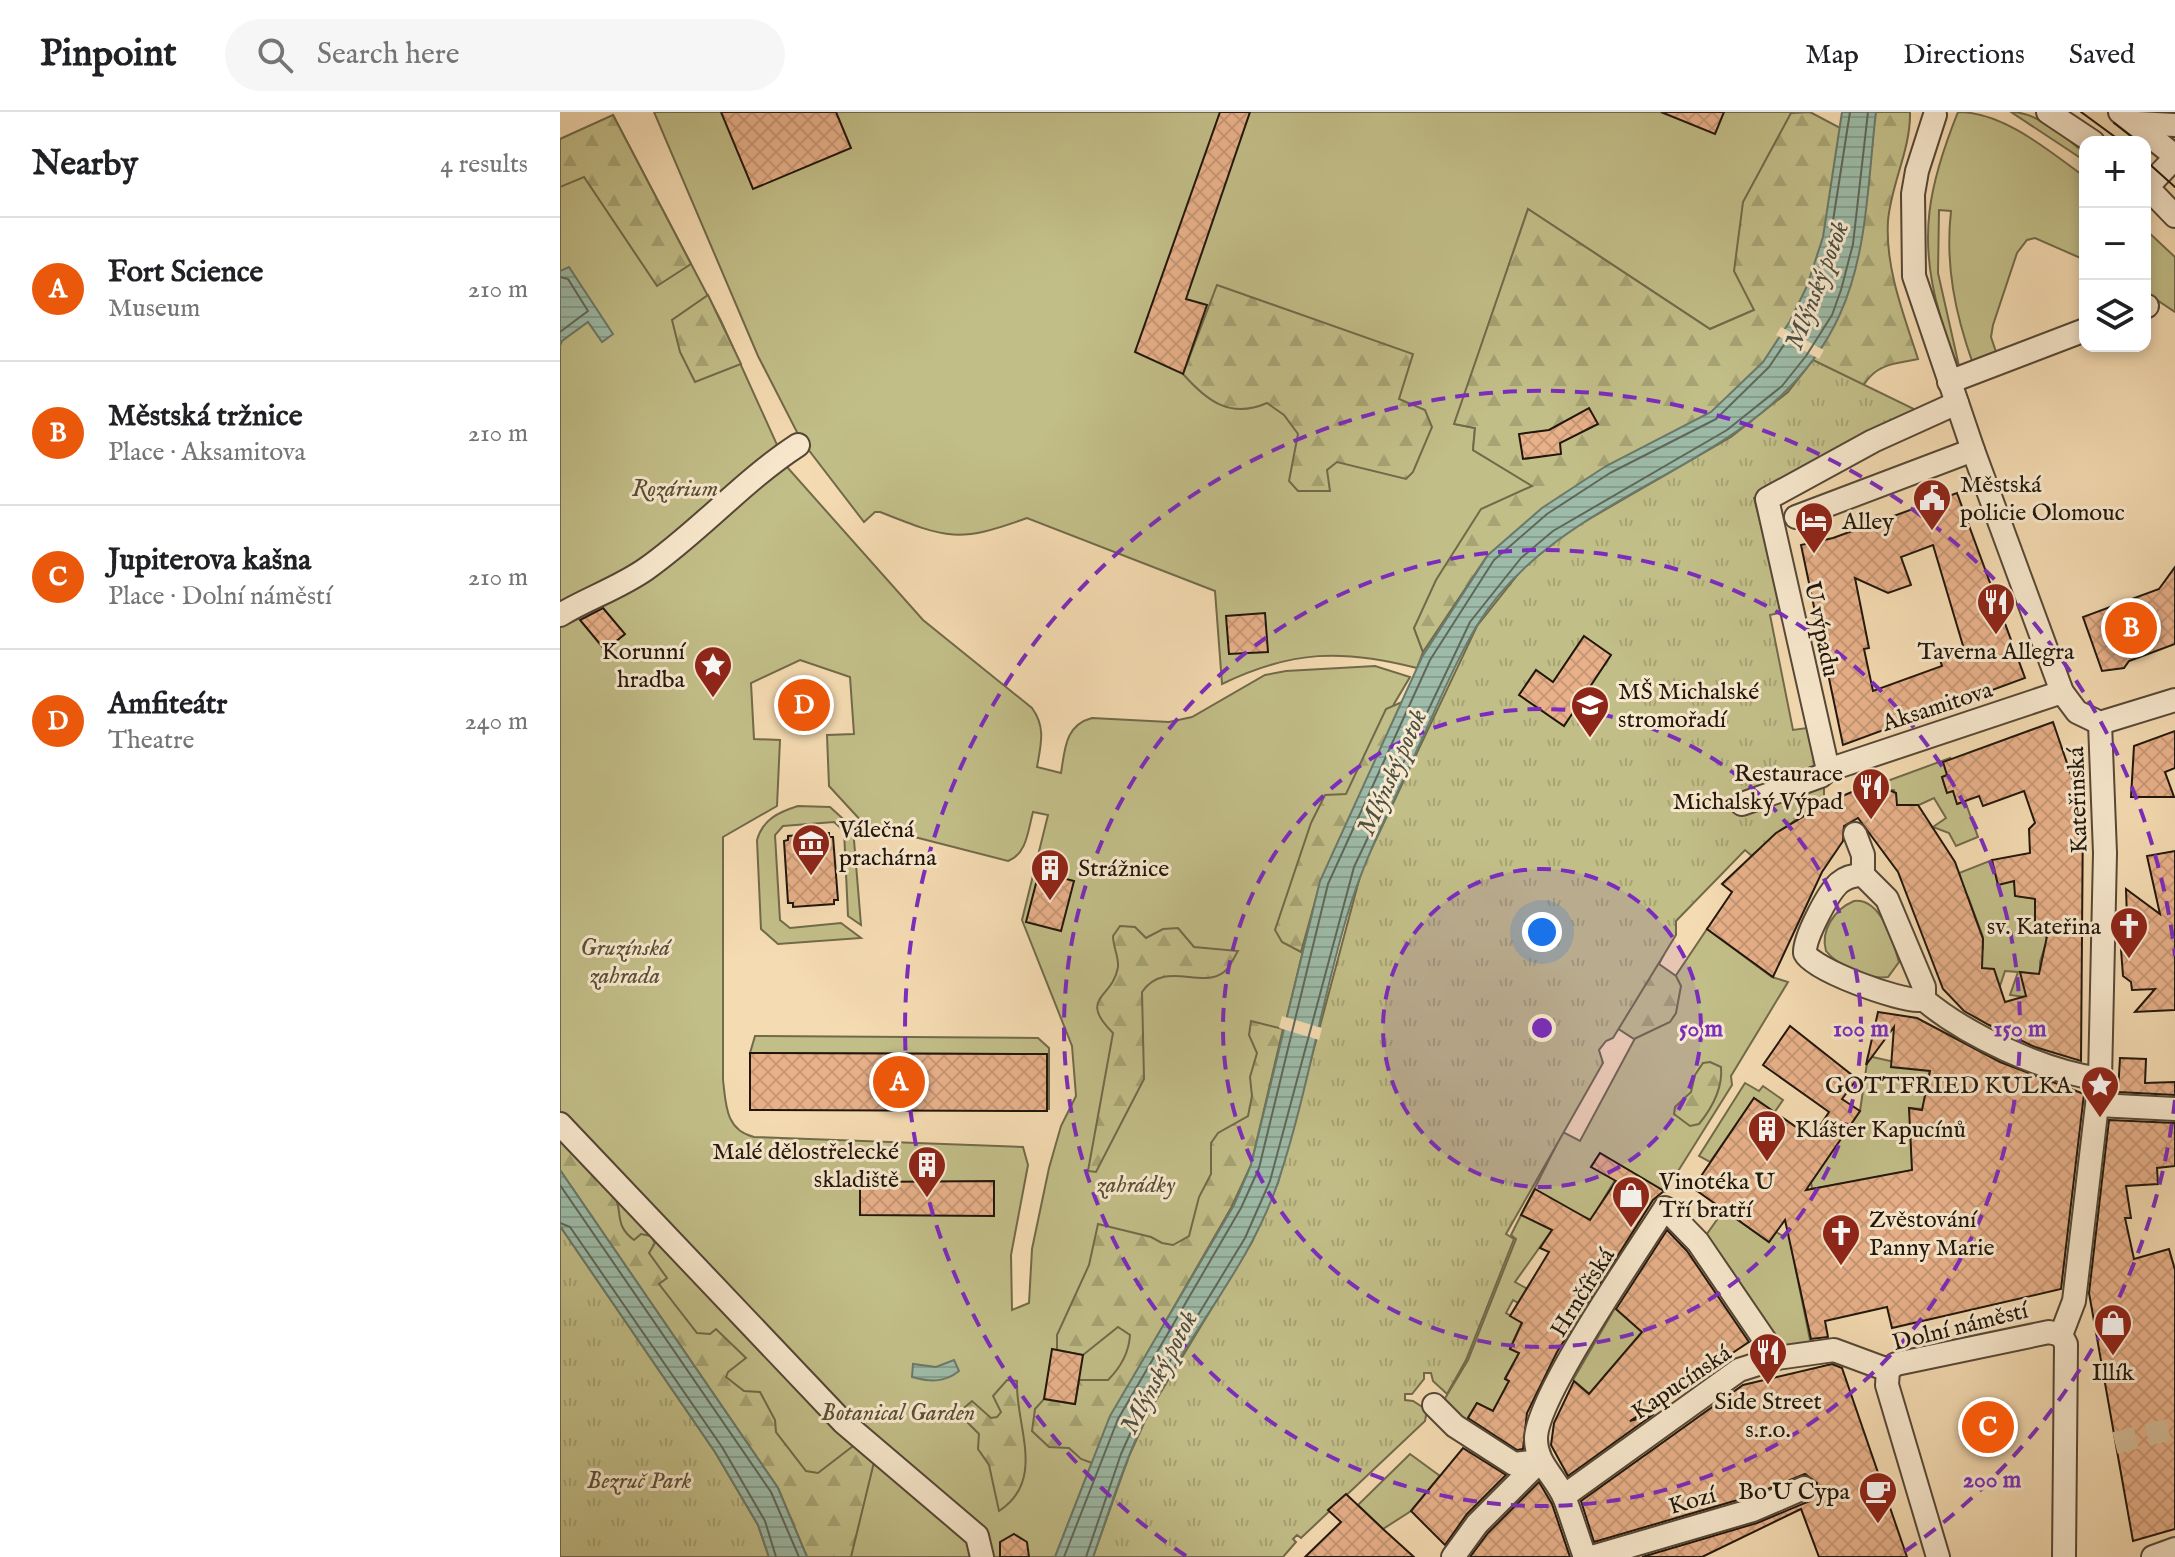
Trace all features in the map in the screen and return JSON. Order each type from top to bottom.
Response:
[{"type":"street","points":[[2048,112],[2084,136]]},
{"type":"street","name":"Kateřinská","points":[[1935,115],[1917,171],[1912,258],[1923,308],[2062,692],[2077,712],[2100,723],[2099,766],[2105,853],[2100,1079],[2074,1301],[2061,1335]]},
{"type":"street","points":[[2128,117],[2175,125]]},
{"type":"street","points":[[2128,117],[2175,157],[2161,196]]},
{"type":"street","points":[[1949,382],[2079,332]]},
{"type":"street","name":"U výpadu","points":[[1828,770],[1767,499],[1957,403]]},
{"type":"street","points":[[560,615],[646,569],[740,492],[774,458],[798,445]]},
{"type":"street","points":[[1796,517],[1973,450]]},
{"type":"street","name":"Aksamitova","points":[[1742,804],[1821,776],[1828,770],[2062,692]]},
{"type":"street","points":[[2100,723],[2175,700]]},
{"type":"street","points":[[1855,834],[1863,855],[1863,875],[1887,899],[1924,987],[1922,998]]},
{"type":"street","points":[[1863,875],[1846,878],[1834,889],[1807,938],[1807,958],[1828,971],[1913,1000],[1922,998],[1952,1020],[2010,1051],[2085,1077],[2100,1079]]},
{"type":"street","points":[[2098,1105],[2175,1109]]},
{"type":"street","points":[[560,1124],[832,1411],[977,1536],[982,1557]]},
{"type":"street","name":"Hrnčířská","points":[[1540,1461],[1536,1438],[1541,1416],[1563,1373],[1665,1208],[1698,1242],[1777,1358]]},
{"type":"street","name":"Dolní náměstí","points":[[1938,1557],[1887,1385],[1888,1370],[1896,1364],[2049,1332],[2061,1335],[2066,1344],[2064,1557]]},
{"type":"street","name":"Kapucínská","points":[[1564,1496],[1739,1370],[1777,1358],[1834,1350],[1888,1370]]},
{"type":"street","points":[[1434,1405],[1455,1426],[1514,1464],[1540,1461]]},
{"type":"street","points":[[1540,1461],[1564,1496],[1585,1557]]},
{"type":"street","points":[[1453,1557],[1477,1524],[1540,1461]]},
{"type":"street","name":"Kozí","points":[[1592,1557],[1753,1510],[1804,1488]]},
{"type":"street","points":[[2153,1557],[2175,1549]]},
{"type":"green space","points":[[654,112],[1800,112],[1791,113],[1754,310],[1710,329],[1528,209],[1455,424],[1475,428],[1473,450],[1533,486],[1414,628],[1423,652],[1417,668],[1365,658],[1318,656],[1272,664],[1222,684],[1215,591],[1027,518],[968,534],[922,528],[880,512],[875,512],[864,522],[801,440],[758,356]]},
{"type":"green space","points":[[1810,112],[1840,128],[1850,112],[1910,112],[1907,139],[1890,207],[1888,239],[1897,291],[1918,359],[1878,370],[1853,403],[1487,556],[1423,652],[1414,628],[1436,580],[1481,509],[1532,486],[1473,450],[1475,428],[1454,424],[1528,209],[1710,329],[1754,310],[1734,271],[1743,202],[1791,113]]},
{"type":"green space","points":[[1958,112],[1992,118],[2041,145],[2079,173],[2079,257],[2035,238],[2027,240],[2017,253],[1993,325],[1991,337],[1997,355],[1973,364],[1953,289],[1949,251],[1951,211],[1939,210],[1938,273],[1959,366],[1940,315],[1929,261],[1933,188]]},
{"type":"green space","points":[[2011,112],[2031,116],[2050,126],[2079,148],[2079,157]]},
{"type":"green space","name":"Botanical Garden","points":[[613,115],[721,321],[787,467],[923,620],[1032,708],[1041,729],[1037,767],[1061,773],[1068,739],[1083,721],[1092,718],[1169,722],[1192,717],[1265,675],[1375,666],[1410,677],[1394,704],[1320,881],[1251,1165],[1234,1204],[1110,1416],[1055,1557],[807,1557],[778,1488],[560,1170],[560,139]],"holes":[[[800,660],[850,677],[854,734],[827,735],[829,786],[864,824],[1008,861],[1023,847],[1033,812],[1048,815],[1022,920],[1072,1046],[1076,1096],[1061,1126],[1049,1168],[1032,1249],[1029,1303],[1012,1310],[1011,1255],[1028,1165],[1023,1147],[754,1137],[737,1129],[726,1107],[723,1080],[723,837],[777,806],[780,740],[754,739],[751,683]]]},
{"type":"green space","points":[[613,115],[691,264],[657,286],[584,177],[560,187],[560,139]]},
{"type":"green space","points":[[2151,235],[2175,257],[2175,312],[2151,296]]},
{"type":"green space","points":[[1217,285],[1413,354],[1399,399],[1425,410],[1432,427],[1413,472],[1406,479],[1337,462],[1327,470],[1330,491],[1298,491],[1289,481],[1298,434],[1284,415],[1267,403],[1242,409],[1220,405],[1183,374]]},
{"type":"green space","points":[[708,295],[741,364],[695,382],[680,352],[672,320]]},
{"type":"green space","points":[[1813,360],[1916,410],[1754,498],[1783,612],[1770,615],[1793,730],[1807,728],[1824,787],[1824,804],[1794,821],[1752,856],[1745,850],[1676,921],[1676,935],[1613,1038],[1599,1050],[1603,1063],[1506,1234],[1514,1239],[1466,1360],[1447,1394],[1433,1381],[1431,1373],[1424,1373],[1424,1379],[1412,1394],[1405,1394],[1405,1400],[1413,1401],[1427,1410],[1425,1421],[1301,1538],[1297,1535],[1293,1539],[1296,1542],[1283,1557],[1093,1557],[1129,1456],[1150,1410],[1252,1242],[1278,1183],[1362,869],[1477,626],[1527,563],[1558,537],[1731,437],[1788,392]]},
{"type":"green space","points":[[1402,702],[1321,880],[1301,952],[1282,942],[1275,930],[1311,823],[1325,795],[1346,794],[1386,709]]},
{"type":"green space","points":[[1950,758],[1947,775],[1942,777],[1947,792],[1953,791],[1958,804],[1965,801],[1978,837],[1956,846],[1949,833],[1933,827],[1946,818],[1934,798],[1919,805],[1896,805],[1894,790],[1860,791]]},
{"type":"green space","points":[[798,806],[830,807],[853,828],[861,925],[848,916],[844,831],[834,822],[783,826],[775,835],[780,920],[790,928],[841,923],[861,938],[778,944],[761,929],[757,840],[763,827],[773,817]]},
{"type":"green space","points":[[1992,860],[1998,884],[2014,881],[2016,896],[2029,898],[2048,893],[2035,904],[2035,926],[2046,926],[2046,938],[2052,946],[2045,946],[2040,962],[2040,999],[2010,995],[2018,972],[2005,971],[1999,989],[1982,977],[1982,966],[1961,952],[1983,949],[1983,937],[1968,897],[1964,898],[1959,873]]},
{"type":"green space","points":[[1854,901],[1872,906],[1889,933],[1899,962],[1888,977],[1855,971],[1826,951],[1827,928],[1841,909]]},
{"type":"green space","points":[[1120,926],[1135,927],[1146,938],[1163,929],[1178,928],[1194,947],[1238,951],[1226,970],[1215,977],[1161,977],[1142,992],[1144,1079],[1096,1172],[1088,1171],[1113,1033],[1103,1021],[1097,1005],[1115,978],[1118,959],[1113,936]]},
{"type":"green space","points":[[1707,929],[1772,977],[1788,982],[1731,1076],[1732,1085],[1665,1192],[1600,1153],[1591,1167],[1615,1180],[1591,1220],[1578,1214],[1552,1230],[1515,1282],[1542,1297],[1533,1311],[1513,1300],[1506,1313],[1522,1322],[1510,1348],[1519,1353],[1505,1378],[1509,1381],[1493,1411],[1477,1403],[1464,1424],[1441,1405],[1468,1360],[1516,1239],[1511,1235],[1563,1132],[1580,1141],[1640,1029]]},
{"type":"green space","points":[[1664,954],[1659,964],[1676,976],[1681,986],[1676,1013],[1670,1022],[1634,1039],[1617,1028]]},
{"type":"green space","points":[[1251,1021],[1283,1029],[1251,1165],[1231,1208],[1110,1418],[1092,1463],[1081,1459],[1069,1448],[1049,1447],[1032,1431],[1035,1409],[1044,1399],[1075,1404],[1079,1380],[1108,1380],[1128,1348],[1130,1335],[1118,1327],[1083,1355],[1057,1350],[1057,1335],[1089,1265],[1098,1224],[1173,1245],[1189,1236],[1199,1197],[1211,1174],[1211,1143],[1218,1133],[1248,1116],[1252,1096],[1250,1077],[1257,1053],[1249,1035]]},
{"type":"green space","points":[[755,1036],[1038,1038],[1049,1048],[1049,1110],[1046,1054],[750,1053]]},
{"type":"green space","points":[[1868,1056],[1930,1070],[1923,1109],[1909,1108],[1921,1169],[1812,1189],[1811,1182],[1860,1111]]},
{"type":"green space","points":[[1710,1062],[1721,1067],[1718,1090],[1699,1124],[1690,1126],[1674,1114],[1675,1107],[1691,1092],[1695,1075],[1703,1063]]},
{"type":"green space","points":[[1745,1083],[1759,1091],[1763,1086],[1783,1100],[1774,1113],[1754,1099],[1710,1162],[1699,1156]]},
{"type":"green space","points":[[560,1134],[611,1190],[621,1224],[628,1235],[634,1240],[641,1234],[651,1236],[655,1243],[649,1253],[667,1278],[659,1284],[697,1333],[710,1334],[716,1329],[746,1358],[726,1377],[744,1391],[760,1392],[775,1420],[776,1432],[806,1471],[818,1473],[857,1443],[875,1458],[851,1557],[807,1557],[778,1488],[560,1170]]},
{"type":"green space","points":[[1724,1210],[1769,1242],[1776,1232],[1783,1236],[1788,1231],[1811,1345],[1794,1348],[1777,1345],[1704,1238]]},
{"type":"green space","name":"Bezruč Park","points":[[560,1226],[715,1452],[758,1525],[769,1557],[560,1557]]},
{"type":"green space","points":[[1615,1308],[1645,1335],[1606,1374],[1617,1383],[1592,1396],[1573,1380]]},
{"type":"green space","points":[[1007,1380],[1017,1381],[1025,1468],[1022,1484],[999,1511],[989,1465],[978,1449],[979,1434],[958,1413],[972,1401],[991,1418],[997,1417],[1001,1412],[993,1396]]},
{"type":"green space","points":[[1410,1454],[1440,1476],[1411,1511],[1383,1529],[1358,1505]]},
{"type":"water","name":"Mlýnský potok","points":[[1842,112],[1876,112],[1862,240],[1840,314],[1808,367],[1766,409],[1717,444],[1560,538],[1514,578],[1476,627],[1388,811],[1354,894],[1288,1149],[1266,1213],[1235,1271],[1148,1413],[1125,1466],[1093,1557],[1055,1557],[1110,1416],[1234,1205],[1251,1165],[1320,881],[1422,657],[1488,555],[1542,508],[1606,466],[1711,412],[1763,362],[1790,321],[1807,286],[1823,237]]},
{"type":"water","points":[[569,267],[613,334],[602,342],[588,322],[562,341],[560,346],[560,271]]},
{"type":"water","points":[[560,1170],[778,1488],[807,1557],[769,1557],[758,1525],[715,1452],[560,1226]]},
{"type":"water","points":[[954,1360],[959,1371],[948,1378],[931,1380],[912,1377],[913,1364],[936,1367]]},
{"type":"pier","points":[[1781,327],[1824,350],[1819,359],[1776,335]]},
{"type":"pier","points":[[1282,1016],[1322,1028],[1319,1040],[1279,1028]]},
{"type":"building","points":[[721,112],[836,112],[851,148],[753,189]]},
{"type":"building","points":[[1220,112],[1250,112],[1186,299],[1207,305],[1183,374],[1135,352]]},
{"type":"building","points":[[1661,112],[1724,112],[1715,134]]},
{"type":"building","points":[[1589,408],[1598,424],[1560,443],[1561,454],[1523,459],[1519,434],[1549,430]]},
{"type":"building","points":[[1957,493],[2025,678],[1843,745],[1801,545],[1833,538]],"holes":[[[1933,545],[1964,649],[1939,657],[1942,666],[1873,691],[1864,649],[1869,648],[1855,578],[1888,593],[1911,585],[1901,557]]]},
{"type":"building","points":[[2175,567],[2175,644],[2129,661],[2124,668],[2102,671],[2083,617],[2159,589]]},
{"type":"building","points":[[603,608],[625,634],[605,650],[580,620]]},
{"type":"building","points":[[1265,613],[1268,652],[1229,654],[1226,616]]},
{"type":"building","name":"MŠ Michalské stromořadí","points":[[1584,636],[1611,655],[1564,726],[1519,695],[1536,670],[1553,682]]},
{"type":"building","points":[[2053,722],[2083,810],[2081,1061],[2035,1047],[1989,1025],[1964,1011],[1943,989],[1898,872],[1858,818],[1844,826],[1843,841],[1822,872],[1773,977],[1707,929],[1732,892],[1722,884],[1776,833],[1824,804],[1854,791],[1889,790],[1896,793],[1897,805],[1918,805],[1955,862],[1983,939],[1982,968],[1994,969],[2005,1002],[2026,996],[2020,972],[2039,974],[2049,927],[2035,926],[2035,899],[2015,896],[2014,881],[1998,885],[1992,860],[2030,853],[2029,829],[2035,823],[2024,791],[1983,806],[1979,796],[1957,804],[1953,791],[1947,793],[1942,777],[1947,775],[1943,762]]},
{"type":"building","points":[[2175,731],[2175,768],[2165,772],[2174,797],[2131,797],[2134,746]]},
{"type":"building","name":"Válečná prachárna","points":[[829,833],[829,837],[833,837],[838,900],[834,900],[834,904],[793,907],[793,903],[788,903],[784,841],[788,840],[788,836]]},
{"type":"building","points":[[2175,851],[2175,1010],[2135,1012],[2155,989],[2132,990],[2131,982],[2123,976],[2121,949],[2128,947],[2126,889],[2160,914],[2147,856]]},
{"type":"building","name":"Strážnice","points":[[1039,872],[1074,881],[1061,931],[1026,922]]},
{"type":"building","points":[[1878,1012],[1917,1018],[2000,1062],[2084,1094],[2061,1289],[1892,1328],[1887,1307],[1825,1321],[1828,1337],[1811,1339],[1785,1220],[1769,1242],[1693,1188],[1754,1098],[1812,1138],[1829,1112],[1763,1065],[1790,1026],[1857,1079],[1842,1099],[1860,1111],[1806,1190],[1912,1170],[1909,1108],[1922,1110],[1930,1071],[1891,1067],[1894,1027],[1866,1065]]},
{"type":"building","points":[[750,1053],[1047,1054],[1047,1111],[750,1110]]},
{"type":"building","points":[[2120,1058],[2146,1059],[2145,1083],[2175,1082],[2175,1095],[2118,1092]]},
{"type":"building","points":[[2109,1120],[2175,1123],[2175,1166],[2157,1168],[2158,1184],[2126,1186],[2131,1218],[2125,1218],[2134,1259],[2169,1249],[2175,1270],[2175,1529],[2133,1541],[2089,1293]]},
{"type":"building","points":[[1600,1153],[1664,1191],[1653,1200],[1557,1352],[1527,1413],[1523,1449],[1517,1450],[1468,1418],[1477,1403],[1493,1411],[1509,1381],[1505,1379],[1519,1353],[1510,1349],[1522,1323],[1510,1316],[1549,1252],[1540,1248],[1552,1230],[1521,1215],[1535,1189],[1590,1220],[1616,1181],[1591,1167]]},
{"type":"building","name":"Malé dělostřelecké skladiště","points":[[994,1181],[994,1216],[860,1215],[860,1182]]},
{"type":"building","points":[[1667,1230],[1687,1251],[1749,1342],[1630,1421],[1654,1414],[1568,1476],[1551,1445],[1554,1423],[1574,1381],[1589,1394],[1642,1332],[1616,1309]]},
{"type":"building","points":[[1052,1349],[1083,1355],[1075,1404],[1044,1399]]},
{"type":"building","points":[[1832,1364],[1842,1368],[1907,1557],[1819,1557],[1801,1509],[1702,1557],[1642,1557],[1757,1523],[1810,1501],[1816,1496],[1817,1483],[1805,1474],[1748,1497],[1594,1542],[1581,1501],[1743,1385]]},
{"type":"building","points":[[1463,1448],[1506,1475],[1467,1514],[1445,1545],[1411,1511]]},
{"type":"building","points":[[1539,1482],[1552,1504],[1570,1557],[1470,1557],[1488,1533]]},
{"type":"building","points":[[1346,1494],[1414,1557],[1305,1557],[1341,1522],[1328,1510]]},
{"type":"building","points":[[1014,1534],[1027,1542],[1029,1557],[1000,1557],[1000,1542]]},
{"type":"tunnel","points":[[2115,1443],[2175,1428]]},
{"type":"tram line","points":[[2081,112],[2114,136]]},
{"type":"tram line","points":[[2114,123],[2131,136]]},
{"type":"tram line","points":[[2151,165],[2175,187]]},
{"type":"place","name":"Městská policie Olomouc","points":[[1932,532]]},
{"type":"place","name":"Alley","points":[[1814,555]]},
{"type":"place","name":"Městská tržnice","points":[[2131,628]]},
{"type":"place","name":"Taverna Allegra","points":[[1996,636]]},
{"type":"place","name":"Korunní hradba","points":[[713,699]]},
{"type":"place","name":"Amfiteátr","points":[[804,705]]},
{"type":"place","name":"MŠ Michalské stromořadí","points":[[1590,739]]},
{"type":"place","name":"Restaurace Michalský Výpad","points":[[1871,821]]},
{"type":"place","name":"Válečná prachárna","points":[[811,877]]},
{"type":"place","name":"Strážnice","points":[[1050,902]]},
{"type":"place","name":"sv. Kateřina","points":[[2129,960]]},
{"type":"place","name":"Fort Science","points":[[899,1082]]},
{"type":"place","name":"GOTTFRIED KULKA","points":[[2100,1119]]},
{"type":"place","name":"Klášter Kapucínů","points":[[1767,1163]]},
{"type":"place","name":"Malé dělostřelecké skladiště","points":[[927,1199]]},
{"type":"place","name":"Vinotéka U Tří bratří","points":[[1631,1229]]},
{"type":"place","name":"Zvěstování Panny Marie","points":[[1841,1267]]},
{"type":"place","name":"Illík","points":[[2113,1357]]},
{"type":"place","name":"Side Street s.r.o.","points":[[1768,1386]]},
{"type":"place","name":"Jupiterova kašna","points":[[1988,1427]]},
{"type":"place","name":"Bo U Cypa","points":[[1878,1525]]},
{"type":"park label","name":"Rozárium","points":[[675,488]]},
{"type":"park label","name":"Gruzínská zahrada","points":[[625,961]]},
{"type":"park label","name":"zahrádky","points":[[1136,1184]]}]
